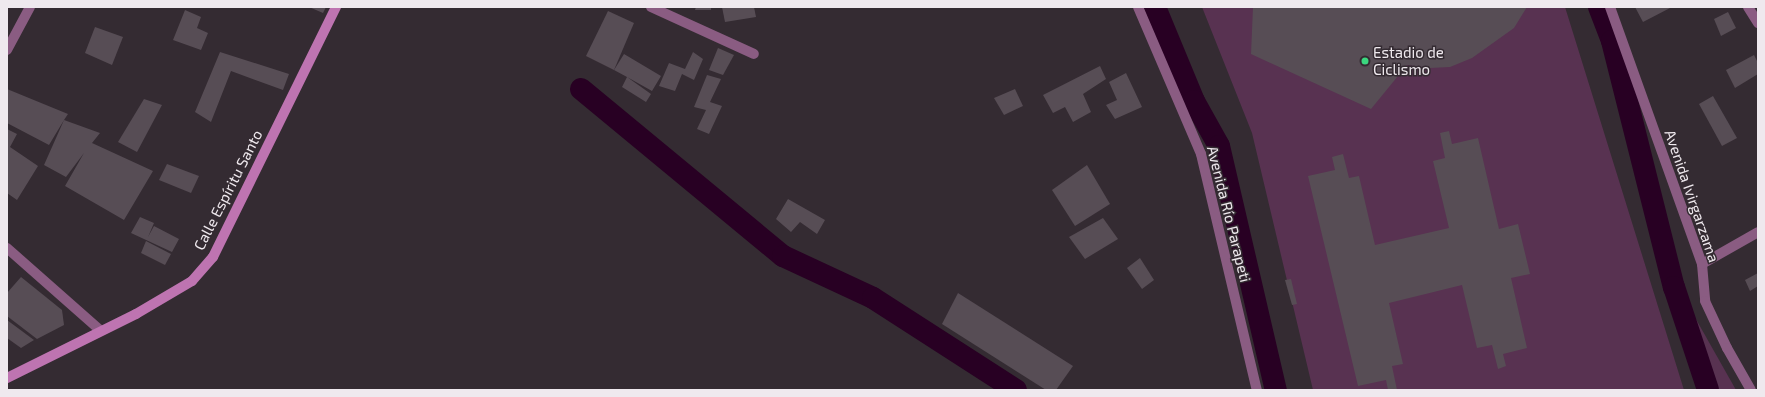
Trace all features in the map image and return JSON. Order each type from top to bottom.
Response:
[{"type":"main road","name":"Calle Espíritu Santo","points":[[7,378],[101,331],[192,281],[213,257],[336,7]]},
{"type":"street","points":[[7,50],[30,7]]},
{"type":"street","points":[[651,7],[754,54]]},
{"type":"street","name":"Avenida Río Parapeti","points":[[1138,7],[1200,154],[1257,390]]},
{"type":"street","name":"Avenida Ivirgarzama","points":[[1610,7],[1702,264],[1705,301],[1727,348],[1751,390]]},
{"type":"street","points":[[1748,7],[1758,23]]},
{"type":"street","points":[[1702,264],[1758,232]]},
{"type":"street","points":[[7,248],[101,331]]},
{"type":"shaded area","points":[[1202,7],[1565,7],[1684,390],[1313,390],[1252,133]]},
{"type":"shaded area","points":[[1684,298],[1736,390],[1714,390]]},
{"type":"building","points":[[309,7],[326,7],[323,13]]},
{"type":"building","points":[[696,7],[711,7],[711,10],[695,10]]},
{"type":"building","points":[[722,7],[754,7],[756,17],[725,22]]},
{"type":"building","name":"Estadio de Ciclismo","points":[[1253,7],[1527,7],[1514,28],[1472,58],[1450,67],[1430,68],[1407,65],[1371,109],[1251,54]]},
{"type":"building","points":[[1635,7],[1672,7],[1643,22]]},
{"type":"building","points":[[185,10],[201,17],[197,28],[208,33],[201,50],[173,40]]},
{"type":"building","points":[[608,11],[634,23],[614,70],[586,56]]},
{"type":"building","points":[[1728,12],[1736,28],[1721,36],[1714,19]]},
{"type":"building","points":[[95,27],[123,37],[112,65],[85,53]]},
{"type":"building","points":[[718,48],[734,55],[723,75],[709,70]]},
{"type":"building","points":[[220,52],[289,74],[283,90],[231,71],[211,122],[195,112]]},
{"type":"building","points":[[693,52],[703,59],[694,80],[682,74],[675,91],[659,86],[669,63],[685,69]]},
{"type":"building","points":[[624,54],[661,76],[652,91],[614,70]]},
{"type":"building","points":[[1754,55],[1758,63],[1758,74],[1735,88],[1726,70]]},
{"type":"building","points":[[1100,66],[1106,79],[1083,94],[1091,112],[1073,122],[1065,107],[1053,113],[1043,95]]},
{"type":"building","points":[[1126,73],[1142,107],[1115,119],[1106,105],[1117,100],[1109,82]]},
{"type":"building","points":[[707,75],[721,79],[710,102],[722,106],[709,134],[697,129],[706,110],[694,107]]},
{"type":"building","points":[[627,77],[651,94],[646,102],[622,87]]},
{"type":"building","points":[[7,89],[68,114],[49,145],[7,123]]},
{"type":"building","points":[[1015,89],[1023,106],[1004,115],[994,98]]},
{"type":"building","points":[[1713,96],[1737,138],[1722,146],[1699,104]]},
{"type":"building","points":[[144,99],[162,105],[137,152],[118,142]]},
{"type":"building","points":[[64,120],[100,133],[92,143],[153,171],[124,220],[65,186],[84,153],[66,177],[44,165]]},
{"type":"building","points":[[7,129],[17,134],[10,147],[38,166],[17,200],[7,193]]},
{"type":"building","points":[[1449,131],[1452,144],[1478,138],[1499,229],[1518,224],[1530,274],[1511,278],[1527,348],[1503,354],[1506,366],[1498,369],[1492,345],[1477,348],[1462,285],[1389,303],[1403,364],[1392,366],[1397,390],[1388,390],[1386,380],[1358,386],[1308,176],[1335,170],[1332,157],[1343,154],[1349,178],[1359,176],[1375,245],[1449,228],[1433,161],[1445,158],[1440,133]]},
{"type":"building","points":[[167,164],[199,176],[191,193],[159,180]]},
{"type":"building","points":[[1087,165],[1110,204],[1075,226],[1052,190]]},
{"type":"building","points":[[788,199],[825,220],[817,234],[800,222],[791,232],[776,219]]},
{"type":"building","points":[[140,217],[154,223],[148,237],[154,226],[179,239],[172,252],[131,233]]},
{"type":"building","points":[[1103,218],[1118,239],[1085,259],[1069,237]]},
{"type":"building","points":[[146,241],[171,254],[165,265],[141,253]]},
{"type":"building","points":[[1140,258],[1154,280],[1142,289],[1127,268]]},
{"type":"building","points":[[1758,273],[1758,286],[1750,291],[1745,280]]},
{"type":"building","points":[[21,277],[62,310],[64,325],[37,339],[7,316],[7,293]]},
{"type":"building","points":[[1291,279],[1297,304],[1292,305],[1285,280]]},
{"type":"building","points":[[958,293],[1073,366],[1056,390],[1046,390],[942,324]]},
{"type":"building","points":[[7,320],[34,340],[21,348],[7,338]]},
{"type":"waterway","points":[[1155,7],[1194,101],[1219,146],[1276,390]]},
{"type":"waterway","points":[[1599,7],[1612,41],[1674,287],[1708,390]]},
{"type":"waterway","points":[[581,89],[783,256],[873,298],[1016,390]]},
{"type":"place","name":"Estadio de Ciclismo","points":[[1365,61]]}]
